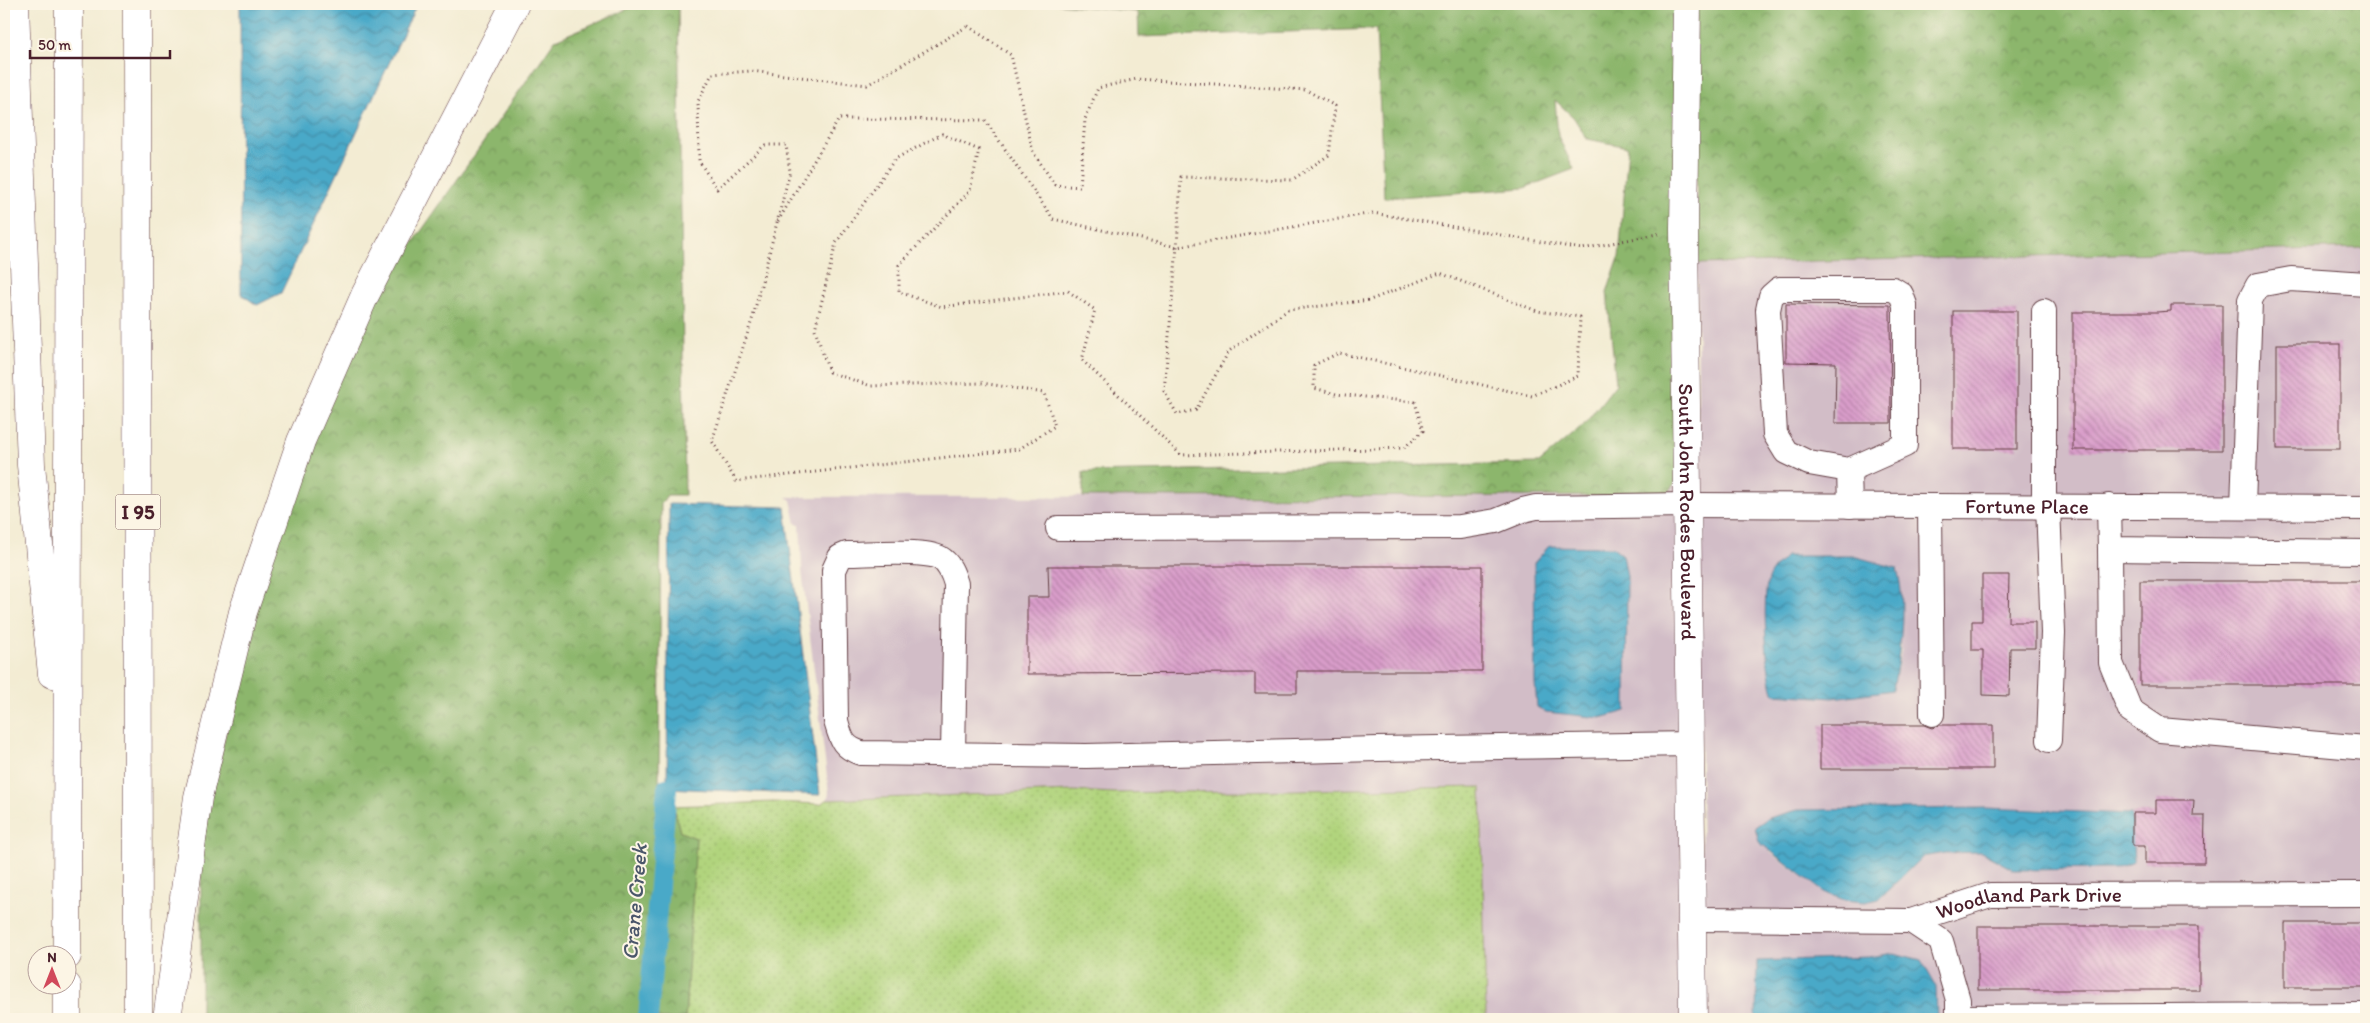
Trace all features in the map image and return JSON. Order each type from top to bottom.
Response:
[{"type":"main road","points":[[15,4],[31,465],[67,825]]},
{"type":"main road","points":[[67,946],[69,4]]},
{"type":"main road","name":"I 95","points":[[137,4],[138,1019]]},
{"type":"main road","points":[[167,1019],[200,788],[242,612],[298,450],[365,295],[515,4]]},
{"type":"main road","name":"South John Rodes Boulevard","points":[[1687,4],[1684,228],[1694,919],[1693,1019]]},
{"type":"main road","points":[[67,996],[67,1019]]},
{"type":"street","points":[[2243,507],[2250,300],[2258,286],[2291,279],[2366,284]]},
{"type":"street","points":[[1780,290],[1893,290],[1901,294],[1905,305],[1905,445],[1849,470],[1809,463],[1786,452],[1775,434],[1768,310],[1771,296],[1780,290]]},
{"type":"street","points":[[2044,311],[2046,506],[2053,633],[2049,740]]},
{"type":"street","points":[[1849,470],[1850,506]]},
{"type":"street","name":"Fortune Place","points":[[1058,528],[1460,527],[1496,521],[1536,507],[1689,505],[2366,508]]},
{"type":"street","points":[[1930,506],[1932,714]]},
{"type":"street","points":[[2109,506],[2111,663],[2130,710],[2160,730],[2366,748]]},
{"type":"street","points":[[2110,550],[2366,552]]},
{"type":"street","points":[[954,754],[956,584],[951,569],[942,559],[924,554],[847,554],[840,557],[834,570],[836,721],[842,739],[849,750],[861,753],[1086,756],[1378,748],[1691,744]]},
{"type":"street","name":"Woodland Park Drive","points":[[1694,919],[1911,921],[1990,895],[2366,894]]},
{"type":"street","points":[[1911,921],[1941,941],[1958,1000],[1958,1018],[2366,1015]]},
{"type":"path","points":[[968,26],[1011,55],[1033,152],[1055,186],[1080,187],[1085,119],[1098,88],[1137,79],[1306,90],[1335,106],[1329,155],[1292,180],[1180,177],[1178,247],[1164,391],[1177,414],[1196,410],[1229,351],[1288,310],[1370,300],[1440,273],[1537,312],[1580,317],[1578,376],[1532,396],[1340,353],[1314,365],[1314,388],[1336,394],[1416,402],[1423,431],[1404,448],[1180,455],[1082,360],[1095,310],[1068,291],[942,307],[899,292],[899,265],[970,191],[979,150],[942,134],[895,159],[836,243],[815,329],[829,372],[871,386],[982,383],[1044,394],[1055,426],[1018,449],[736,481],[712,440],[753,317],[790,171],[786,145],[765,145],[717,189],[699,161],[698,101],[712,74],[752,71],[867,85],[968,26]]},
{"type":"path","points":[[776,224],[839,119],[985,120],[1053,219],[1178,247],[1373,213],[1582,249],[1684,228]]},
{"type":"shaded area","points":[[2366,248],[2366,1019],[1937,1019],[1936,986],[1894,953],[1869,957],[1757,961],[1756,1019],[1703,1019],[1697,264]],"holes":[[[1901,584],[1901,651],[1893,690],[1767,650]],[[1986,808],[2056,810],[2014,870],[1981,852],[1968,850],[1922,857],[1879,899],[1845,900],[1825,893],[1770,852],[1769,818],[1798,810]]]},
{"type":"shaded area","points":[[1679,478],[1683,1019],[1486,1019],[1481,787],[1115,793],[1073,791],[827,800],[829,793],[802,571],[800,524],[796,524],[791,500],[786,497],[759,497],[1666,496]],"holes":[[[1534,563],[1627,576],[1626,711],[1535,611]]]},
{"type":"green space","points":[[639,4],[678,4],[685,495],[667,495],[661,504],[659,788],[663,796],[672,798],[680,832],[696,838],[685,1019],[201,1019],[201,844],[252,615],[310,445],[373,300],[555,40]]},
{"type":"green space","points":[[1058,4],[1677,4],[1679,478],[1666,496],[1083,497],[1083,472],[1539,463],[1583,426],[1616,384],[1607,292],[1619,258],[1628,147],[1587,139],[1574,118],[1555,100],[1558,136],[1574,169],[1524,188],[1384,198],[1376,29],[1139,37],[1138,12]]},
{"type":"green space","points":[[1696,4],[2366,4],[2366,248],[1697,264]]},
{"type":"green space","points":[[1481,787],[1486,1019],[685,1019],[695,838],[680,832],[672,806],[773,802],[820,804],[827,800],[1073,791],[1115,793]]},
{"type":"water","points":[[240,4],[417,4],[281,293],[257,305],[241,294]]},
{"type":"water","points":[[669,504],[785,507],[820,795],[667,788]]},
{"type":"water","points":[[1549,546],[1613,547],[1623,555],[1627,576],[1626,711],[1601,718],[1546,712],[1537,707],[1534,563]]},
{"type":"water","points":[[1786,556],[1853,556],[1897,568],[1902,598],[1902,613],[1900,645],[1893,690],[1833,698],[1774,694],[1767,657],[1766,594],[1769,576]]},
{"type":"water","points":[[1986,808],[2131,814],[2134,862],[2115,869],[2014,870],[1981,852],[1946,853],[1922,857],[1879,899],[1865,902],[1845,900],[1825,893],[1759,842],[1755,827],[1768,818],[1798,810]]},
{"type":"water","points":[[1894,953],[1921,960],[1936,986],[1937,1019],[1756,1019],[1757,961],[1869,957]]},
{"type":"building","points":[[1786,304],[1890,305],[1891,423],[1835,423],[1836,363],[1786,362]]},
{"type":"building","points":[[2171,305],[2222,305],[2222,450],[2073,450],[2073,312],[2171,311]]},
{"type":"building","points":[[1953,311],[2017,311],[2017,449],[1953,449]]},
{"type":"building","points":[[2277,344],[2340,344],[2340,449],[2277,449]]},
{"type":"building","points":[[1048,566],[1482,566],[1482,671],[1297,671],[1297,693],[1255,693],[1255,673],[1027,674],[1027,597],[1049,597]]},
{"type":"building","points":[[1982,575],[2009,575],[2008,622],[2035,622],[2035,648],[2010,648],[2009,696],[1983,695],[1983,650],[1972,650],[1972,621],[1982,621]]},
{"type":"building","points":[[2140,581],[2366,581],[2366,685],[2140,685]]},
{"type":"building","points":[[1820,725],[1924,725],[1932,728],[1940,725],[1993,725],[1993,769],[1820,769]]},
{"type":"building","points":[[2156,800],[2194,800],[2193,816],[2205,816],[2204,863],[2145,863],[2145,846],[2132,846],[2132,813],[2156,813]]},
{"type":"building","points":[[2285,923],[2366,923],[2366,987],[2285,987]]},
{"type":"building","points":[[1978,926],[2199,926],[2199,990],[1978,990]]},
{"type":"waterway","name":"Crane Creek","points":[[648,1019],[667,788]]}]
